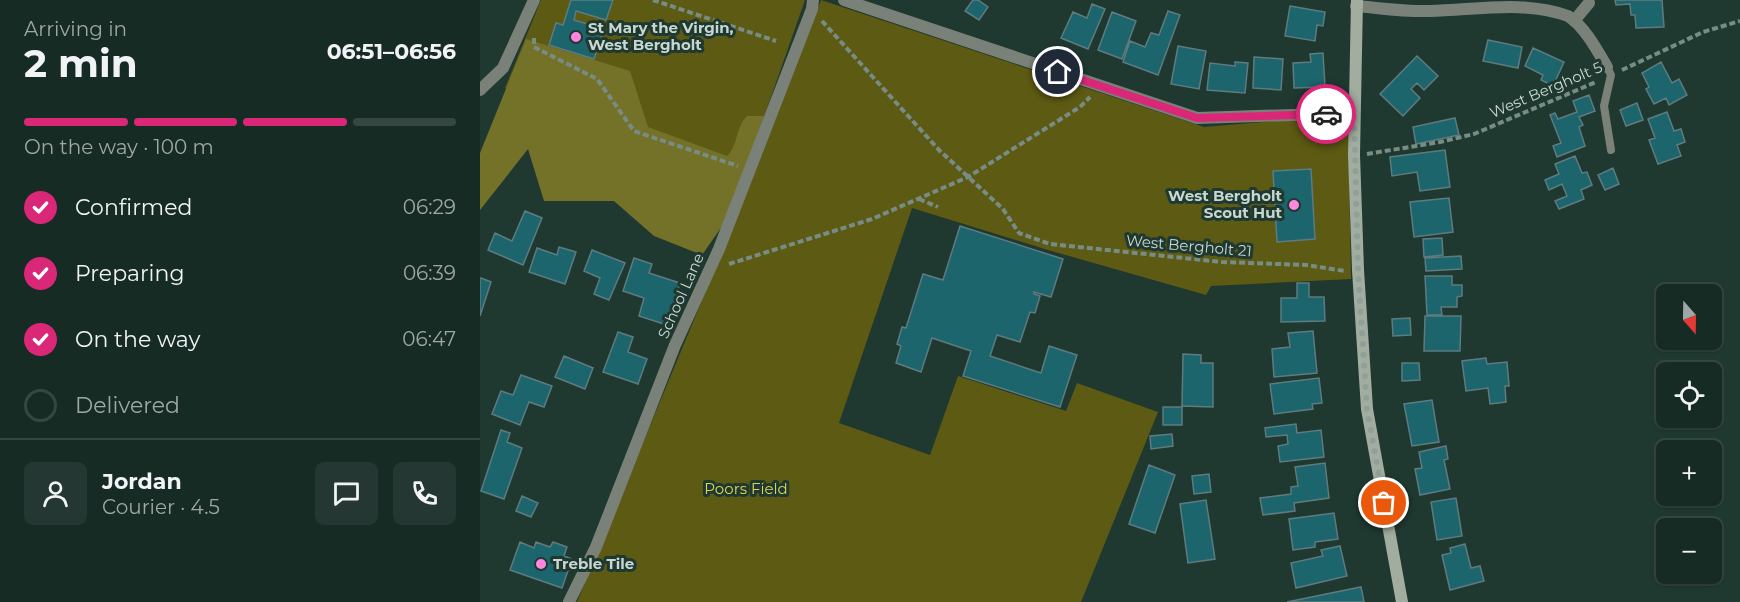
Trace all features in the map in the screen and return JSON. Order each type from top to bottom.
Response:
[{"type":"street","points":[[844,0],[1197,118],[1354,113]]},
{"type":"street","points":[[1402,602],[1367,409],[1358,270],[1354,155],[1357,3],[1429,11],[1515,1],[1542,4],[1569,16],[1574,21],[1589,39],[1609,71]]},
{"type":"street","points":[[480,90],[503,68],[533,2]]},
{"type":"street","points":[[1574,21],[1589,3]]},
{"type":"street","name":"School Lane","points":[[569,602],[596,547],[675,345],[719,249],[812,5]]},
{"type":"lane","points":[[1609,71],[1604,106],[1611,150]]},
{"type":"path","points":[[653,0],[776,41]]},
{"type":"path","points":[[533,2],[534,47],[597,79],[634,131],[750,170]]},
{"type":"path","points":[[812,5],[939,150],[968,177]]},
{"type":"path","name":"West Bergholt 5","points":[[1354,155],[1440,142],[1474,134],[1609,71],[1703,32],[1740,21]]},
{"type":"path","points":[[726,265],[872,219],[968,177],[1080,107],[1101,87]]},
{"type":"path","name":"West Bergholt 21","points":[[968,177],[1003,209],[1019,233],[1050,244],[1222,262],[1358,270]]},
{"type":"path","points":[[918,198],[938,207]]},
{"type":"green space","points":[[541,0],[805,0],[746,168],[505,88]]},
{"type":"green space","name":"Poors Field","points":[[821,0],[1204,127],[1348,115],[1351,279],[1211,286],[1206,295],[912,208],[839,423],[930,455],[958,376],[1066,411],[1077,383],[1158,412],[1081,602],[577,602],[715,269]]},
{"type":"shaded area","points":[[526,39],[630,71],[648,127],[727,156],[747,116],[764,116],[725,222],[702,255],[654,236],[614,201],[544,201],[528,149],[480,210],[480,153]]},
{"type":"building","name":"St Mary the Virgin, West Bergholt","points":[[571,0],[613,0],[606,20],[576,11],[574,20],[604,29],[594,59],[549,45],[556,23],[563,25]]},
{"type":"building","points":[[973,0],[978,0],[988,7],[979,20],[965,11]]},
{"type":"building","points":[[1615,0],[1662,0],[1664,27],[1636,28],[1635,15],[1631,15],[1630,4],[1616,5]]},
{"type":"building","points":[[1092,4],[1105,9],[1088,49],[1061,38],[1073,12],[1087,18]]},
{"type":"building","points":[[1290,6],[1325,12],[1323,26],[1317,25],[1315,41],[1285,36]]},
{"type":"building","points":[[1168,11],[1180,15],[1158,75],[1123,62],[1130,41],[1145,47],[1151,33],[1159,35]]},
{"type":"building","points":[[1112,12],[1136,21],[1122,59],[1098,50]]},
{"type":"building","points":[[1488,40],[1522,47],[1518,68],[1483,61]]},
{"type":"building","points":[[1178,46],[1206,51],[1199,89],[1171,84]]},
{"type":"building","points":[[1533,48],[1564,62],[1553,86],[1541,80],[1543,75],[1525,66]]},
{"type":"building","points":[[1323,53],[1325,87],[1294,88],[1293,63],[1311,62],[1310,54]]},
{"type":"building","points":[[1417,56],[1438,76],[1424,90],[1417,83],[1411,89],[1420,98],[1403,116],[1380,94]]},
{"type":"building","points":[[1254,57],[1283,59],[1281,90],[1253,88]]},
{"type":"building","points":[[1235,62],[1248,63],[1245,93],[1207,90],[1210,63],[1235,66]]},
{"type":"building","points":[[1661,62],[1672,83],[1679,79],[1687,95],[1669,105],[1666,98],[1654,104],[1646,89],[1649,87],[1642,73]]},
{"type":"building","points":[[1589,95],[1595,111],[1579,117],[1583,125],[1579,127],[1585,146],[1557,157],[1553,146],[1561,143],[1550,115],[1555,113],[1558,119],[1577,112],[1573,101]]},
{"type":"building","points":[[1637,103],[1643,120],[1626,126],[1620,110]]},
{"type":"building","points":[[1667,112],[1674,131],[1681,129],[1685,142],[1677,145],[1681,156],[1658,164],[1649,140],[1655,138],[1648,119]]},
{"type":"building","points":[[1455,118],[1459,135],[1416,144],[1413,127]]},
{"type":"building","points":[[1445,150],[1450,187],[1420,191],[1417,172],[1392,176],[1390,157]]},
{"type":"building","points":[[1575,156],[1582,173],[1587,172],[1592,185],[1581,190],[1584,199],[1559,209],[1555,201],[1567,196],[1562,184],[1549,190],[1545,180],[1559,174],[1555,164]]},
{"type":"building","points":[[1613,168],[1619,184],[1605,190],[1598,175]]},
{"type":"building","name":"West Bergholt Scout Hut","points":[[1311,169],[1315,239],[1277,242],[1273,171]]},
{"type":"building","points":[[1449,198],[1453,232],[1414,237],[1410,202]]},
{"type":"building","points":[[525,211],[542,218],[523,265],[488,250],[495,233],[512,241]]},
{"type":"building","points":[[960,226],[1063,259],[1051,297],[1034,292],[1040,296],[1035,313],[1030,312],[1020,342],[997,335],[990,356],[1041,373],[1049,346],[1077,355],[1060,407],[963,376],[971,351],[932,338],[921,372],[896,363],[901,346],[897,344],[902,327],[906,328],[923,274],[943,280]]},
{"type":"building","points":[[1442,238],[1443,255],[1424,257],[1423,239]]},
{"type":"building","points":[[559,247],[576,252],[565,284],[529,272],[537,248],[557,255]]},
{"type":"building","points":[[592,250],[625,263],[609,300],[594,294],[600,278],[584,271]]},
{"type":"building","points":[[1461,256],[1462,269],[1426,271],[1425,258]]},
{"type":"building","points":[[634,258],[652,264],[649,273],[680,283],[667,325],[639,316],[644,298],[623,291]]},
{"type":"building","points":[[1425,276],[1452,276],[1452,285],[1462,285],[1462,296],[1457,297],[1457,307],[1441,307],[1442,315],[1427,315]]},
{"type":"building","points":[[480,279],[491,282],[480,316]]},
{"type":"building","points":[[1297,283],[1309,283],[1309,297],[1324,297],[1325,321],[1281,322],[1281,298],[1297,298]]},
{"type":"building","points":[[1425,316],[1461,316],[1460,351],[1424,351]]},
{"type":"building","points":[[1410,318],[1411,335],[1393,336],[1392,319]]},
{"type":"building","points":[[1313,331],[1317,373],[1274,377],[1272,349],[1290,347],[1288,333]]},
{"type":"building","points":[[618,332],[633,337],[628,352],[647,359],[638,384],[603,372]]},
{"type":"building","points":[[1183,354],[1201,355],[1201,363],[1213,363],[1213,407],[1182,406]]},
{"type":"building","points":[[564,356],[593,368],[585,389],[555,377]]},
{"type":"building","points":[[1486,358],[1487,364],[1507,362],[1509,386],[1505,386],[1506,402],[1490,404],[1488,388],[1466,391],[1462,361]]},
{"type":"building","points":[[1402,363],[1419,363],[1420,380],[1402,381]]},
{"type":"building","points":[[521,375],[552,386],[544,407],[529,402],[520,425],[492,414],[501,391],[513,395]]},
{"type":"building","points":[[1319,378],[1322,403],[1312,404],[1313,409],[1274,414],[1270,384]]},
{"type":"building","points":[[1432,400],[1439,442],[1412,446],[1404,404]]},
{"type":"building","points":[[1163,407],[1182,407],[1182,425],[1163,425]]},
{"type":"building","points":[[1296,424],[1297,433],[1321,430],[1324,457],[1280,462],[1278,446],[1288,444],[1287,435],[1266,437],[1265,428]]},
{"type":"building","points":[[501,430],[510,433],[507,442],[522,448],[504,499],[481,491]]},
{"type":"building","points":[[1172,434],[1173,446],[1151,449],[1150,436]]},
{"type":"building","points":[[1446,446],[1448,459],[1444,460],[1450,489],[1420,495],[1415,469],[1422,468],[1419,452]]},
{"type":"building","points":[[1325,463],[1329,498],[1294,503],[1295,511],[1263,515],[1260,498],[1291,494],[1291,487],[1298,486],[1295,467]]},
{"type":"building","points":[[1149,465],[1175,475],[1155,533],[1129,524]]},
{"type":"building","points":[[1209,474],[1211,492],[1194,494],[1192,476]]},
{"type":"building","points":[[522,496],[538,503],[531,517],[516,511]]},
{"type":"building","points":[[1456,498],[1462,536],[1437,540],[1431,502]]},
{"type":"building","points":[[1206,500],[1215,559],[1188,563],[1180,504]]},
{"type":"building","points":[[1334,513],[1338,539],[1315,542],[1315,547],[1293,550],[1289,519]]},
{"type":"building","name":"Treble Tile","points":[[520,542],[534,548],[536,542],[550,547],[553,542],[567,547],[564,556],[572,559],[562,588],[510,570]]},
{"type":"building","points":[[1465,544],[1471,568],[1480,566],[1484,581],[1450,590],[1442,555],[1451,553],[1450,548]]},
{"type":"building","points":[[1340,546],[1347,576],[1296,588],[1291,563],[1323,556],[1321,550]]},
{"type":"building","points":[[1361,587],[1364,602],[1287,602]]},
{"type":"way so far","points":[[1326,114],[1354,113],[1358,270],[1367,409],[1384,503]]},
{"type":"place","name":"St Mary the Virgin, West Bergholt","points":[[576,37]]},
{"type":"place","name":"West Bergholt Scout Hut","points":[[1294,205]]},
{"type":"place","name":"Treble Tile","points":[[541,564]]},
{"type":"route","points":[[1058,72],[1197,118],[1326,114]]}]
